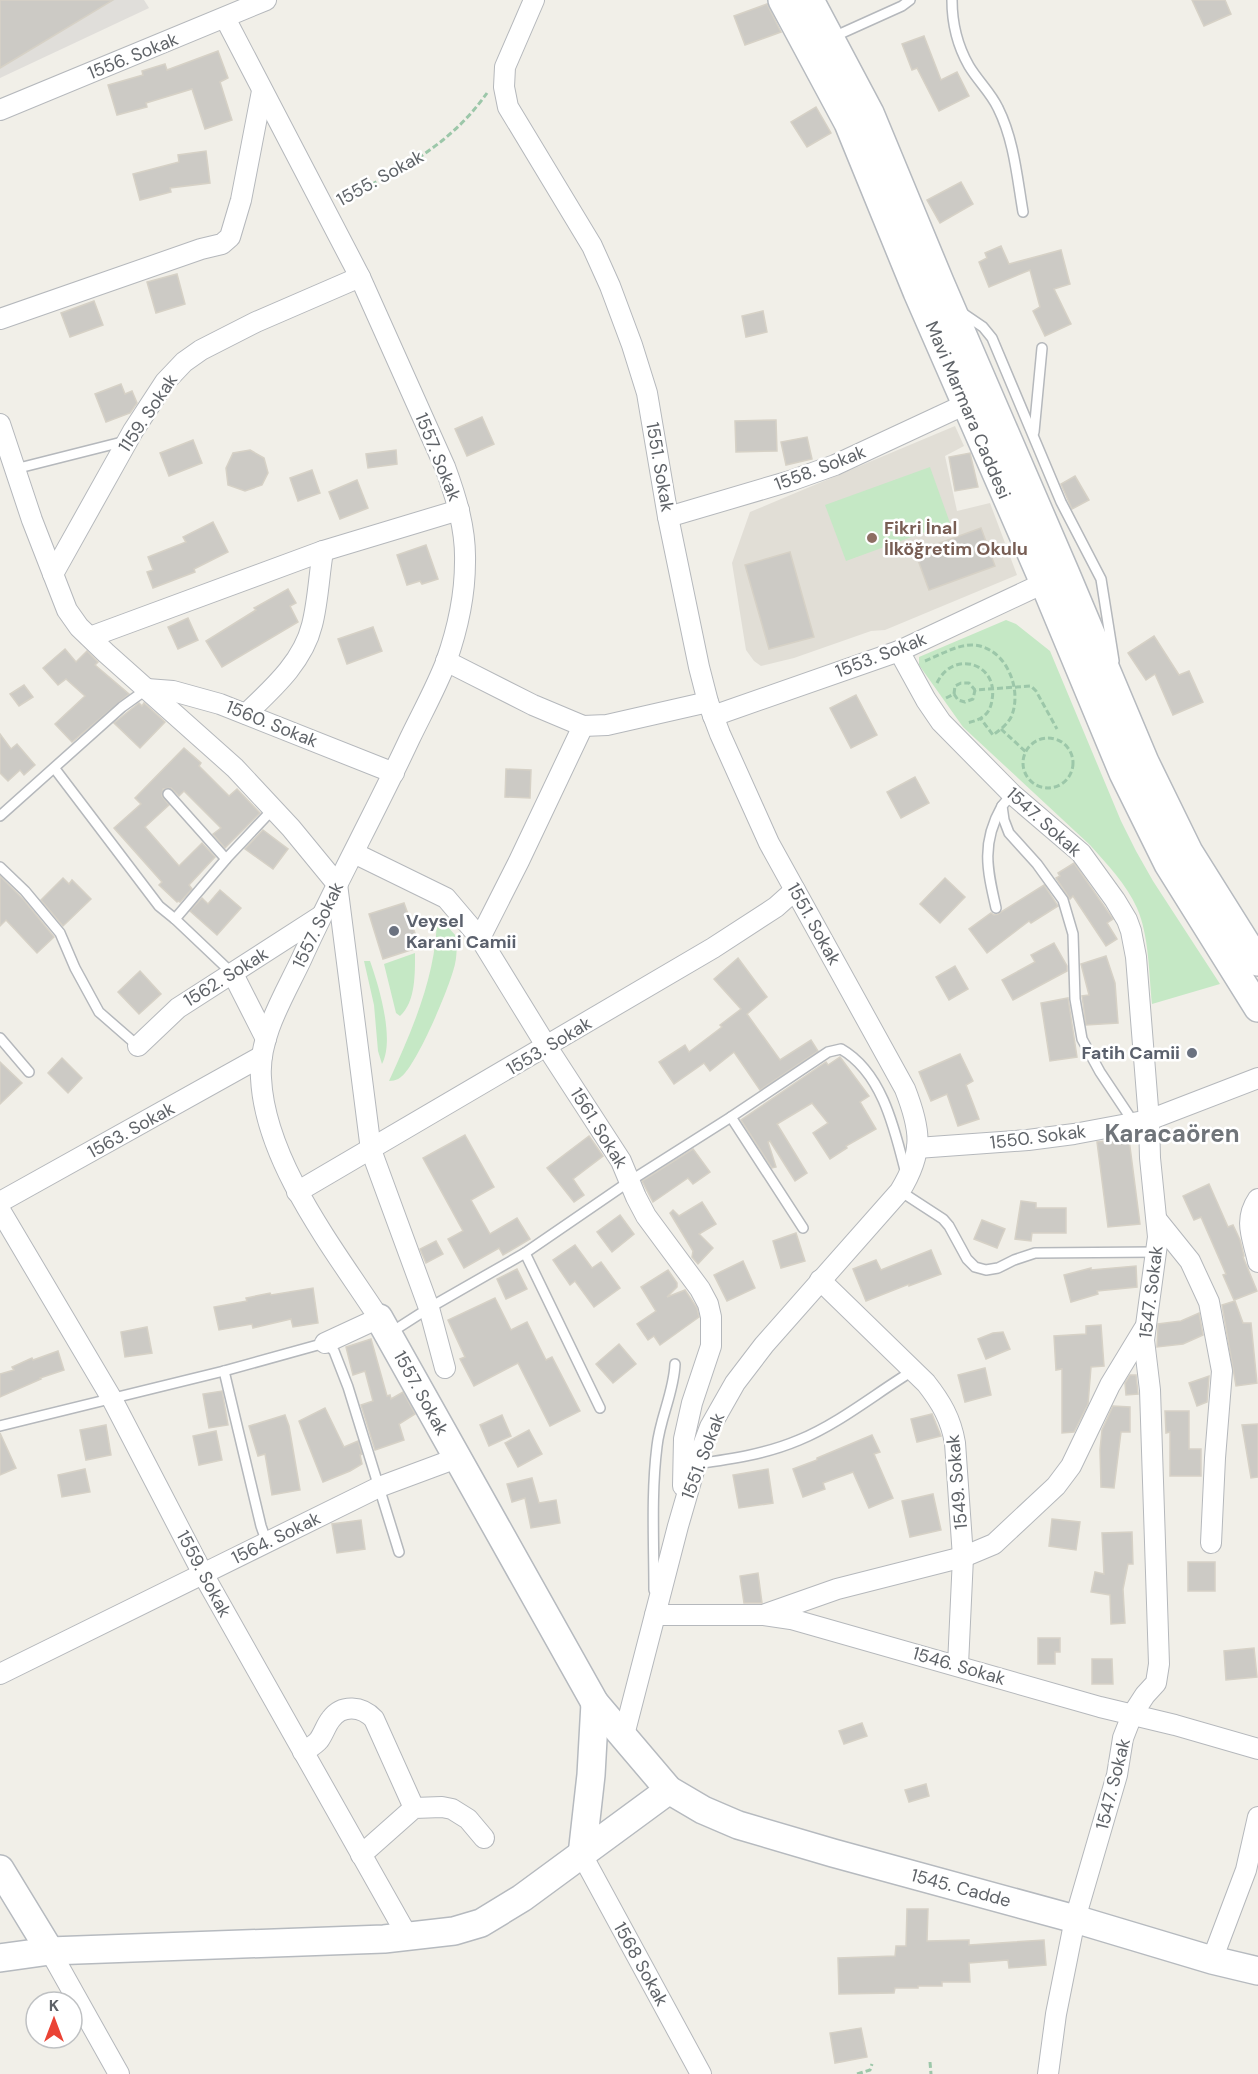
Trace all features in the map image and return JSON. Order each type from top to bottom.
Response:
[{"type":"street","name":"1556. Sokak","points":[[0,110],[266,0]]},
{"type":"street","points":[[505,67],[534,0]]},
{"type":"street","name":"Mavi Marmara Caddesi","points":[[782,0],[848,123],[917,292],[1044,583],[1123,773],[1168,864],[1258,1008]]},
{"type":"street","points":[[810,0],[870,112],[949,304],[1145,762],[1190,852],[1258,962]]},
{"type":"street","name":"1557. Sokak","points":[[225,18],[360,278],[445,467],[459,510],[464,536],[465,562],[459,615],[446,662],[274,1017],[264,1047],[261,1078],[264,1100],[276,1144],[297,1192],[384,1326],[595,1703],[669,1790]]},
{"type":"street","name":"1551. Sokak","points":[[505,67],[504,87],[508,107],[592,246],[632,345],[647,393],[668,517],[699,667],[711,709],[769,843],[905,1089],[916,1116],[917,1148],[903,1185],[764,1345],[735,1383],[710,1427],[683,1507],[624,1735]]},
{"type":"street","points":[[0,319],[201,249],[222,244],[230,237],[241,200],[262,91]]},
{"type":"street","name":"1159. Sokak","points":[[53,574],[127,441],[165,382],[183,362],[201,350],[256,322],[360,278]]},
{"type":"street","name":"1558. Sokak","points":[[668,517],[790,482],[835,465],[966,404]]},
{"type":"street","points":[[0,424],[67,610],[79,627],[236,768],[337,884],[371,1150],[429,1308],[445,1368]]},
{"type":"street","points":[[90,637],[322,551],[459,510]]},
{"type":"street","points":[[246,714],[279,681],[297,658],[312,626],[322,551]]},
{"type":"street","name":"1553. Sokak","points":[[446,662],[533,705],[583,726],[607,724],[711,709],[899,651],[1044,583]]},
{"type":"street","name":"1547. Sokak","points":[[899,651],[941,722],[962,744],[1007,800],[1081,854],[1096,872],[1127,920],[1136,957],[1142,1121],[1157,1220],[1157,1252],[1144,1340],[1151,1400],[1159,1664],[1156,1683],[1132,1715],[1123,1738],[1117,1775],[1075,1919],[1056,2014],[1048,2074]]},
{"type":"street","name":"1560. Sokak","points":[[147,689],[191,695],[394,772]]},
{"type":"street","points":[[480,938],[583,726]]},
{"type":"street","name":"1561. Sokak","points":[[354,853],[446,898],[480,938],[621,1161],[646,1216],[700,1289],[708,1304],[711,1317],[711,1346],[692,1403],[684,1439],[683,1507]]},
{"type":"street","name":"1553. Sokak","points":[[297,1192],[713,948],[776,907],[795,890]]},
{"type":"street","name":"1562. Sokak","points":[[138,1046],[178,1008],[321,916]]},
{"type":"street","points":[[233,974],[264,1047]]},
{"type":"street","name":"1563. Sokak","points":[[0,1202],[264,1047]]},
{"type":"street","name":"1550. Sokak","points":[[917,1148],[1028,1140],[1142,1121],[1258,1078]]},
{"type":"street","points":[[1258,1199],[1251,1209],[1249,1219],[1258,1262]]},
{"type":"street","name":"1559. Sokak","points":[[0,1210],[112,1398],[203,1574],[408,1937]]},
{"type":"street","points":[[1157,1220],[1190,1262],[1209,1302],[1222,1371],[1211,1542]]},
{"type":"street","name":"1549. Sokak","points":[[820,1280],[914,1370],[938,1398],[952,1426],[963,1557],[958,1665]]},
{"type":"street","points":[[325,1343],[384,1326]]},
{"type":"street","points":[[764,1615],[837,1589],[963,1557],[994,1545],[1056,1486],[1071,1466],[1110,1385],[1144,1328]]},
{"type":"street","name":"1564. Sokak","points":[[0,1674],[379,1487],[457,1458]]},
{"type":"street","name":"1546. Sokak","points":[[655,1615],[764,1615],[791,1619],[1258,1749]]},
{"type":"street","points":[[582,1855],[591,1775],[595,1703]]},
{"type":"street","points":[[303,1752],[318,1742],[336,1714],[348,1709],[362,1709],[374,1719],[414,1808]]},
{"type":"street","points":[[0,1958],[50,1951],[408,1937],[454,1931],[481,1923],[522,1898],[669,1790]]},
{"type":"street","name":"1545. Cadde","points":[[669,1790],[703,1810],[738,1825],[1075,1919],[1212,1960],[1258,1971]]},
{"type":"street","points":[[361,1855],[414,1808],[442,1807],[460,1813],[484,1838]]},
{"type":"street","points":[[1212,1960],[1246,1870],[1258,1817]]},
{"type":"street","name":"1568 Sokak","points":[[582,1855],[701,2074]]},
{"type":"street","points":[[0,1869],[50,1951],[119,2074]]},
{"type":"lane","points":[[831,38],[902,6],[910,0]]},
{"type":"lane","points":[[952,0],[955,36],[970,66],[998,108],[1010,140],[1023,212]]},
{"type":"lane","points":[[949,304],[983,327],[992,338],[1061,502],[1101,579],[1114,658],[1115,691]]},
{"type":"lane","points":[[1034,434],[1042,348]]},
{"type":"lane","points":[[15,469],[127,441]]},
{"type":"lane","points":[[0,816],[122,707],[147,689]]},
{"type":"lane","points":[[55,769],[159,906],[233,974]]},
{"type":"lane","points":[[168,794],[226,859]]},
{"type":"lane","points":[[996,908],[986,856],[995,819],[1007,800]]},
{"type":"lane","points":[[1007,800],[1004,820],[1009,833],[1037,864],[1063,900],[1073,934],[1075,999],[1082,1039],[1100,1072],[1142,1121]]},
{"type":"lane","points":[[175,919],[273,808]]},
{"type":"lane","points":[[0,867],[25,891],[60,933],[75,968],[99,1012],[138,1046]]},
{"type":"lane","points":[[0,1038],[29,1072]]},
{"type":"lane","points":[[384,1326],[429,1308],[525,1253],[630,1181],[828,1052],[841,1049],[850,1054],[876,1086],[885,1105],[894,1128],[903,1185],[942,1218],[949,1226],[967,1259],[975,1267],[986,1270],[998,1268],[1035,1253],[1157,1252]]},
{"type":"lane","points":[[731,1117],[803,1228]]},
{"type":"lane","points":[[525,1253],[600,1408]]},
{"type":"lane","points":[[0,1426],[224,1371],[325,1343],[334,1351],[348,1387],[399,1552]]},
{"type":"lane","points":[[655,1615],[655,1461],[657,1443],[675,1376],[675,1364]]},
{"type":"lane","points":[[696,1464],[747,1457],[799,1440],[825,1427],[914,1370]]},
{"type":"lane","points":[[224,1371],[267,1543]]},
{"type":"path","name":"1555. Sokak","points":[[324,208],[411,164],[450,135],[476,109],[505,67]]},
{"type":"path","points":[[923,662],[959,647],[977,645],[996,654],[1010,672],[1015,686],[1011,717],[993,735],[981,719]]},
{"type":"path","points":[[937,683],[946,669],[954,664],[970,664],[979,667],[987,674],[994,689],[989,711],[981,719],[964,723]]},
{"type":"path","points":[[961,683],[969,683],[975,690],[973,699],[965,702],[958,700],[954,694],[955,686],[961,683]]},
{"type":"path","points":[[975,690],[1027,685],[1036,691],[1057,729]]},
{"type":"path","points":[[931,707],[954,694]]},
{"type":"path","points":[[1001,729],[1026,752]]},
{"type":"path","points":[[1046,739],[1060,742],[1069,750],[1072,758],[1070,775],[1064,783],[1056,787],[1043,788],[1036,785],[1024,772],[1026,752],[1038,741],[1046,739]]},
{"type":"path","points":[[930,2062],[931,2074]]},
{"type":"path","points":[[857,2074],[870,2070],[872,2064]]},
{"type":"shaded area","points":[[0,0],[144,0],[149,8],[0,78]]},
{"type":"shaded area","name":"Fikri İnal İlköğretim Okulu","points":[[955,426],[964,446],[945,456],[957,511],[990,503],[1017,575],[885,630],[871,631],[794,658],[761,666],[754,661],[746,650],[732,563],[750,512]]},
{"type":"green space","points":[[930,467],[950,523],[846,561],[825,505]]},
{"type":"green space","points":[[1006,620],[1016,624],[1050,651],[1121,821],[1136,851],[1220,984],[1152,1004],[1144,930],[1137,908],[1128,891],[1090,845],[963,727],[919,665],[919,657]]},
{"type":"green space","points":[[437,915],[456,936],[456,957],[452,975],[434,1021],[411,1064],[400,1078],[389,1081],[422,1000],[433,958]]},
{"type":"green space","points":[[415,953],[412,995],[400,1016],[396,1013],[384,964]]},
{"type":"green space","points":[[364,961],[370,961],[384,1013],[387,1041],[382,1064],[378,1051],[374,1005]]},
{"type":"building","points":[[0,0],[113,0],[0,68]]},
{"type":"building","points":[[1192,0],[1225,0],[1231,14],[1204,26]]},
{"type":"building","points":[[767,4],[781,32],[745,45],[734,16]]},
{"type":"building","points":[[924,36],[941,80],[957,72],[969,96],[939,111],[917,68],[912,70],[902,44]]},
{"type":"building","points":[[218,51],[228,78],[220,82],[232,120],[205,129],[192,89],[146,103],[147,107],[117,115],[108,85],[143,75],[142,71],[165,64],[167,70]]},
{"type":"building","points":[[816,107],[831,133],[807,147],[791,122]]},
{"type":"building","points":[[206,151],[210,183],[170,188],[171,192],[140,200],[133,174],[179,162],[178,155]]},
{"type":"building","points":[[961,182],[973,204],[940,223],[927,200]]},
{"type":"building","points":[[1001,246],[1009,264],[1061,250],[1070,284],[1054,289],[1071,324],[1045,336],[1033,311],[1040,307],[1030,270],[989,287],[979,262],[987,258],[985,253]]},
{"type":"building","points":[[177,274],[185,304],[156,313],[147,282]]},
{"type":"building","points":[[94,301],[103,325],[70,337],[61,313]]},
{"type":"building","points":[[763,311],[767,332],[746,337],[742,316]]},
{"type":"building","points":[[121,384],[125,394],[132,391],[137,403],[130,413],[106,422],[95,394]]},
{"type":"building","points":[[482,417],[494,444],[467,456],[455,429]]},
{"type":"building","points":[[776,420],[777,451],[736,452],[735,421]]},
{"type":"building","points":[[807,437],[812,459],[786,465],[781,442]]},
{"type":"building","points":[[193,440],[202,463],[169,476],[160,453]]},
{"type":"building","points":[[250,450],[264,458],[268,473],[262,485],[245,491],[228,485],[226,468],[233,453]]},
{"type":"building","points":[[396,450],[397,464],[368,468],[366,454]]},
{"type":"building","points":[[970,453],[978,487],[955,491],[949,457]]},
{"type":"building","points":[[312,470],[320,493],[298,501],[290,478]]},
{"type":"building","points":[[1075,476],[1089,500],[1072,509],[1061,484]]},
{"type":"building","points":[[357,480],[368,508],[340,519],[329,492]]},
{"type":"building","points":[[213,522],[228,552],[194,569],[195,572],[153,588],[147,572],[153,570],[148,557],[186,542],[183,537]]},
{"type":"building","points":[[981,528],[995,566],[929,590],[915,552]]},
{"type":"building","points":[[426,545],[438,579],[422,584],[420,581],[407,585],[397,555]]},
{"type":"building","points":[[790,552],[814,637],[769,649],[745,565]]},
{"type":"building","points":[[288,589],[296,603],[290,606],[298,622],[222,667],[206,641],[256,610],[254,608]]},
{"type":"building","points":[[188,618],[198,640],[178,649],[168,627]]},
{"type":"building","points":[[373,627],[382,651],[347,664],[338,639]]},
{"type":"building","points":[[1154,636],[1179,675],[1189,671],[1203,702],[1173,715],[1155,674],[1146,680],[1128,653]]},
{"type":"building","points":[[65,649],[76,662],[87,651],[98,662],[95,665],[129,694],[72,742],[55,724],[85,696],[66,679],[58,685],[43,668]]},
{"type":"building","points":[[24,685],[33,697],[19,706],[10,694]]},
{"type":"building","points":[[856,695],[877,735],[851,748],[830,708]]},
{"type":"building","points":[[139,703],[142,706],[144,703],[165,722],[140,748],[114,723]]},
{"type":"building","points":[[0,734],[11,749],[17,744],[35,765],[24,775],[20,770],[8,781],[0,773]]},
{"type":"building","points":[[184,748],[201,763],[199,766],[229,796],[237,789],[260,813],[225,848],[213,834],[221,828],[184,791],[179,796],[171,788],[163,789],[162,796],[169,805],[145,827],[179,866],[202,843],[215,857],[189,885],[192,889],[180,902],[177,902],[159,885],[162,882],[114,828],[141,804],[135,798]]},
{"type":"building","points":[[506,769],[531,770],[530,798],[505,797]]},
{"type":"building","points":[[915,777],[929,803],[901,818],[887,792]]},
{"type":"building","points":[[263,830],[288,849],[273,869],[245,849]]},
{"type":"building","points":[[1074,863],[1113,919],[1107,923],[1117,939],[1106,946],[1073,896],[1070,899],[1056,878],[1060,876],[1058,873]]},
{"type":"building","points":[[0,876],[24,900],[54,937],[37,953],[6,920],[0,926]]},
{"type":"building","points":[[63,878],[69,884],[72,880],[91,899],[63,926],[41,900]]},
{"type":"building","points":[[945,878],[965,897],[940,923],[920,904]]},
{"type":"building","points":[[1044,885],[1058,906],[1031,923],[1029,921],[987,953],[969,929],[991,913],[998,914]]},
{"type":"building","points":[[220,890],[241,908],[217,935],[190,911],[202,898],[208,904]]},
{"type":"building","name":"Veysel Karani Camii","points":[[404,903],[420,947],[383,959],[369,914]]},
{"type":"building","points":[[1054,943],[1067,966],[1067,971],[1013,1000],[1002,980],[1035,962],[1031,955]]},
{"type":"building","points":[[1106,956],[1115,983],[1118,1023],[1086,1025],[1082,996],[1089,995],[1081,964]]},
{"type":"building","points":[[738,958],[767,997],[747,1014],[780,1060],[811,1040],[818,1051],[760,1090],[734,1052],[710,1071],[704,1063],[674,1084],[659,1062],[685,1045],[689,1052],[741,1009],[714,979]]},
{"type":"building","points":[[955,966],[968,989],[949,1000],[936,977]]},
{"type":"building","points":[[140,971],[161,994],[139,1014],[118,992]]},
{"type":"building","points":[[1068,998],[1077,1057],[1050,1061],[1041,1003]]},
{"type":"building","points":[[960,1054],[973,1081],[966,1085],[979,1119],[958,1126],[947,1094],[931,1101],[919,1072]]},
{"type":"building","points":[[840,1057],[869,1096],[860,1102],[876,1129],[846,1146],[847,1148],[830,1159],[813,1133],[828,1123],[812,1103],[777,1124],[807,1173],[795,1181],[770,1141],[768,1142],[776,1167],[772,1168],[741,1120],[826,1062],[828,1065]]},
{"type":"building","points":[[62,1058],[82,1078],[68,1093],[48,1073]]},
{"type":"building","points":[[0,1062],[22,1083],[0,1104]]},
{"type":"building","points":[[465,1135],[494,1187],[471,1200],[490,1234],[517,1218],[530,1239],[503,1255],[499,1248],[464,1268],[448,1239],[463,1231],[423,1158]]},
{"type":"building","points":[[589,1136],[603,1156],[573,1179],[584,1195],[574,1202],[547,1168]]},
{"type":"building","points":[[1129,1139],[1140,1224],[1108,1227],[1097,1142]]},
{"type":"building","points":[[693,1149],[710,1172],[693,1184],[688,1178],[653,1202],[642,1181]]},
{"type":"building","points":[[1209,1184],[1228,1227],[1233,1225],[1240,1240],[1243,1257],[1257,1291],[1234,1300],[1223,1275],[1226,1274],[1201,1217],[1194,1220],[1183,1196]]},
{"type":"building","points":[[1021,1201],[1036,1203],[1036,1208],[1066,1208],[1066,1233],[1032,1233],[1031,1241],[1015,1239]]},
{"type":"building","points":[[702,1202],[716,1224],[699,1234],[713,1248],[698,1264],[692,1257],[693,1251],[670,1213],[673,1210],[679,1216]]},
{"type":"building","points":[[620,1215],[634,1234],[612,1252],[597,1232]]},
{"type":"building","points":[[982,1220],[1005,1229],[997,1248],[974,1239]]},
{"type":"building","points":[[796,1233],[805,1261],[781,1268],[773,1241]]},
{"type":"building","points":[[436,1241],[443,1254],[426,1263],[420,1249]]},
{"type":"building","points":[[575,1245],[592,1268],[601,1262],[620,1288],[594,1307],[575,1281],[570,1285],[553,1260]]},
{"type":"building","points":[[931,1250],[941,1274],[866,1301],[853,1269],[876,1260],[881,1270]]},
{"type":"building","points":[[743,1261],[755,1288],[727,1301],[714,1275]]},
{"type":"building","points":[[1136,1266],[1137,1287],[1097,1291],[1098,1294],[1071,1302],[1064,1275],[1091,1268],[1091,1270]]},
{"type":"building","points":[[517,1269],[527,1289],[506,1299],[497,1279]]},
{"type":"building","points":[[668,1270],[677,1283],[677,1287],[667,1297],[685,1290],[697,1308],[699,1317],[660,1345],[654,1336],[648,1340],[637,1324],[656,1311],[641,1287]]},
{"type":"building","points":[[313,1288],[318,1323],[293,1327],[291,1319],[253,1328],[252,1324],[219,1330],[214,1307],[247,1301],[246,1298],[270,1293],[271,1295]]},
{"type":"building","points":[[495,1298],[511,1330],[527,1322],[546,1360],[552,1357],[580,1411],[550,1426],[518,1363],[474,1386],[460,1359],[465,1357],[448,1320]]},
{"type":"building","points":[[1235,1301],[1243,1323],[1251,1323],[1257,1383],[1236,1386],[1222,1305]]},
{"type":"building","points":[[1199,1313],[1203,1335],[1183,1344],[1157,1347],[1158,1324],[1181,1321]]},
{"type":"building","points":[[1101,1325],[1104,1366],[1091,1367],[1088,1404],[1074,1432],[1062,1433],[1062,1369],[1056,1370],[1054,1336],[1086,1334],[1086,1326]]},
{"type":"building","points":[[147,1327],[152,1353],[125,1357],[121,1332]]},
{"type":"building","points":[[1003,1332],[1010,1349],[986,1359],[978,1339]]},
{"type":"building","points":[[371,1339],[387,1396],[390,1395],[391,1399],[403,1392],[415,1414],[399,1424],[404,1440],[375,1450],[361,1405],[373,1401],[365,1371],[353,1375],[346,1347]]},
{"type":"building","points":[[619,1344],[636,1364],[613,1383],[596,1364]]},
{"type":"building","points":[[58,1351],[64,1370],[40,1378],[0,1397],[0,1374],[14,1370],[12,1367],[32,1358],[33,1360]]},
{"type":"building","points":[[985,1368],[991,1395],[965,1402],[958,1375]]},
{"type":"building","points":[[1130,1375],[1136,1375],[1138,1394],[1126,1395],[1125,1383]]},
{"type":"building","points":[[1209,1376],[1207,1402],[1197,1406],[1189,1383]]},
{"type":"building","points":[[222,1391],[228,1425],[209,1428],[203,1394]]},
{"type":"building","points":[[1113,1406],[1130,1407],[1130,1432],[1121,1432],[1114,1488],[1101,1487],[1100,1450],[1102,1430]]},
{"type":"building","points":[[325,1408],[344,1447],[358,1441],[362,1464],[323,1482],[299,1421]]},
{"type":"building","points":[[1165,1411],[1189,1411],[1189,1449],[1201,1449],[1201,1476],[1170,1476],[1170,1432],[1166,1433]]},
{"type":"building","points":[[932,1414],[941,1436],[917,1442],[911,1419]]},
{"type":"building","points":[[285,1415],[300,1490],[272,1495],[265,1454],[258,1456],[249,1426]]},
{"type":"building","points":[[502,1415],[511,1436],[489,1446],[480,1425]]},
{"type":"building","points":[[1258,1424],[1258,1477],[1251,1478],[1242,1425]]},
{"type":"building","points":[[106,1425],[111,1455],[86,1460],[80,1430]]},
{"type":"building","points":[[529,1430],[542,1454],[518,1467],[505,1443]]},
{"type":"building","points":[[216,1431],[222,1460],[199,1465],[193,1436]]},
{"type":"building","points":[[0,1433],[16,1468],[0,1475]]},
{"type":"building","points":[[872,1435],[880,1452],[874,1454],[893,1498],[869,1508],[853,1472],[823,1483],[825,1489],[803,1497],[793,1469]]},
{"type":"building","points":[[85,1469],[90,1492],[62,1497],[58,1475]]},
{"type":"building","points":[[768,1469],[773,1503],[739,1508],[733,1475]]},
{"type":"building","points":[[532,1478],[539,1503],[556,1500],[560,1523],[531,1528],[525,1498],[512,1502],[507,1484]]},
{"type":"building","points":[[933,1494],[941,1530],[910,1537],[902,1501]]},
{"type":"building","points":[[1052,1519],[1080,1522],[1076,1550],[1049,1546]]},
{"type":"building","points":[[361,1520],[365,1549],[337,1553],[332,1524]]},
{"type":"building","points":[[1132,1532],[1133,1564],[1128,1564],[1123,1589],[1125,1623],[1111,1624],[1110,1595],[1091,1592],[1095,1572],[1104,1574],[1102,1533]]},
{"type":"building","points":[[1188,1562],[1215,1562],[1215,1591],[1188,1591]]},
{"type":"building","points":[[758,1573],[762,1603],[744,1603],[740,1576]]},
{"type":"building","points":[[1038,1638],[1060,1638],[1060,1652],[1055,1652],[1055,1664],[1038,1664]]},
{"type":"building","points":[[1254,1648],[1257,1677],[1226,1680],[1224,1651]]},
{"type":"building","points":[[1092,1659],[1112,1659],[1113,1684],[1092,1684]]},
{"type":"building","points":[[862,1723],[867,1736],[844,1744],[839,1731]]},
{"type":"building","points":[[926,1784],[929,1796],[909,1802],[905,1790]]},
{"type":"building","points":[[907,1909],[928,1909],[927,1941],[969,1940],[969,1945],[1044,1940],[1046,1965],[1009,1968],[1008,1960],[969,1963],[970,1982],[942,1982],[942,1986],[895,1988],[894,1993],[839,1994],[838,1958],[895,1956],[896,1946],[906,1946]]},
{"type":"building","points":[[861,2028],[867,2057],[835,2063],[830,2033]]},
{"type":"place","name":"Fikri İnal İlköğretim Okulu","points":[[872,538]]},
{"type":"place","name":"Veysel Karani Camii","points":[[394,931]]},
{"type":"place","name":"Fatih Camii","points":[[1192,1053]]},
{"type":"district","name":"Karacaören","points":[[1172,1133]]}]
